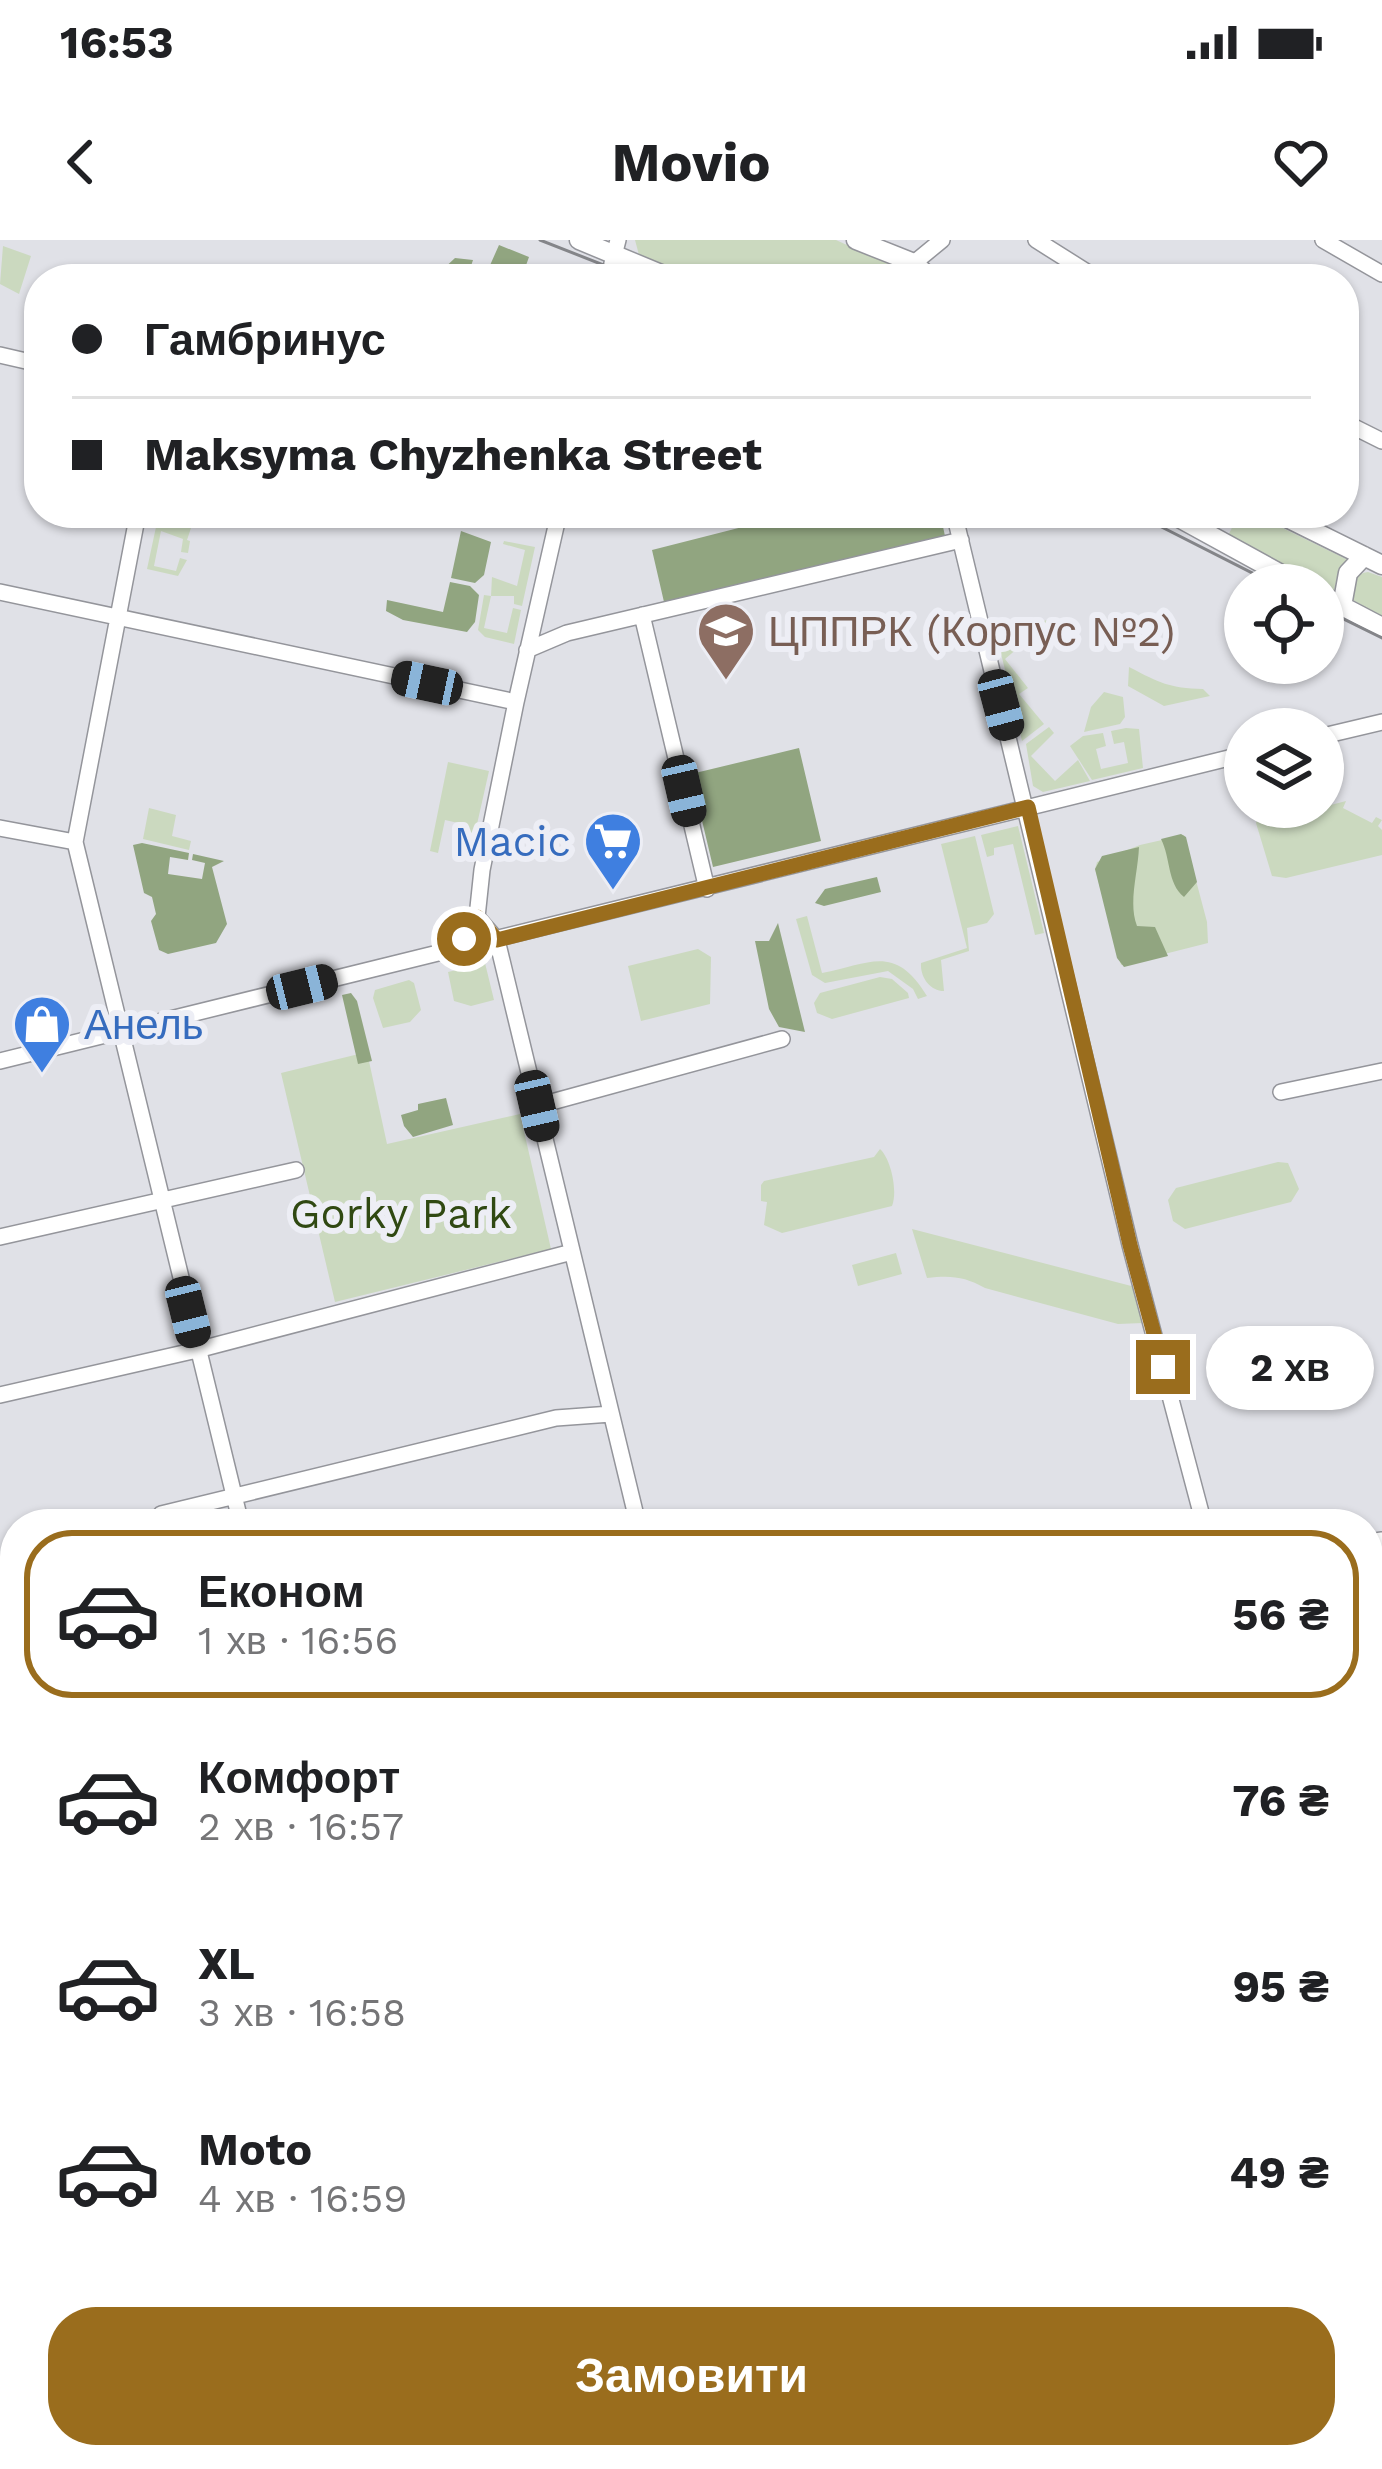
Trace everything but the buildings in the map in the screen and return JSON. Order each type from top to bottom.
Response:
[{"type":"main road","points":[[579,240],[616,247],[646,264]]},
{"type":"main road","points":[[856,240],[914,263]]},
{"type":"main road","points":[[1197,528],[1263,564]]},
{"type":"main road","points":[[1308,528],[1373,560]]},
{"type":"main road","points":[[1344,595],[1348,573],[1373,560]]},
{"type":"main road","points":[[1344,607],[1382,627]]},
{"type":"street","points":[[914,263],[942,240]]},
{"type":"street","points":[[1036,240],[1074,264]]},
{"type":"street","points":[[1323,240],[1382,274]]},
{"type":"street","points":[[135,528],[74,842],[237,1509]]},
{"type":"street","points":[[455,950],[477,917],[516,702],[555,528]]},
{"type":"street","points":[[958,528],[1130,1245],[1200,1509]]},
{"type":"street","points":[[527,650],[567,633],[961,540]]},
{"type":"street","points":[[0,592],[516,702]]},
{"type":"street","points":[[536,610],[545,633],[567,633]]},
{"type":"street","points":[[642,615],[707,889]]},
{"type":"street","points":[[1344,731],[1382,722]]},
{"type":"street","points":[[0,1061],[1224,759]]},
{"type":"street","points":[[0,828],[74,842]]},
{"type":"street","points":[[477,917],[497,940],[634,1509]]},
{"type":"street","points":[[537,1106],[782,1039]]},
{"type":"street","points":[[1281,1092],[1382,1072]]},
{"type":"street","points":[[0,1237],[296,1170]]},
{"type":"street","points":[[0,1395],[197,1350],[572,1252]]},
{"type":"street","points":[[181,1509],[556,1418],[611,1414]]},
{"type":"green space","points":[[635,240],[836,240],[888,264],[660,264],[639,255]]},
{"type":"green space","points":[[499,245],[529,257],[526,264],[491,264]]},
{"type":"green space","points":[[3,246],[31,256],[24,264],[19,294],[0,284]]},
{"type":"green space","points":[[455,258],[473,260],[472,264],[449,264]]},
{"type":"green space","points":[[156,528],[191,528],[188,553],[181,552],[183,539],[161,531],[154,566],[176,571],[180,558],[187,560],[178,576],[147,569]]},
{"type":"green space","points":[[738,528],[943,528],[945,536],[664,602],[652,550]]},
{"type":"green space","points":[[1232,528],[1283,528],[1346,559],[1347,564],[1344,567],[1277,564],[1226,540]]},
{"type":"green space","points":[[461,531],[491,542],[484,575],[475,583],[451,578]]},
{"type":"green space","points":[[504,541],[535,547],[522,606],[514,604],[514,596],[491,596],[492,577],[517,586],[525,550]]},
{"type":"green space","points":[[1368,572],[1382,577],[1382,617],[1353,600],[1353,582]]},
{"type":"green space","points":[[450,582],[470,586],[479,595],[475,622],[467,632],[403,620],[386,611],[387,600],[443,612]]},
{"type":"green space","points":[[484,595],[491,596],[484,628],[507,633],[513,608],[521,610],[514,644],[485,637],[478,630]]},
{"type":"green space","points":[[1053,618],[1005,659],[1028,688],[1019,694],[1044,724],[1022,741],[999,645],[993,638]]},
{"type":"green space","points":[[1129,667],[1165,684],[1203,689],[1210,696],[1164,706],[1128,686]]},
{"type":"green space","points":[[1104,692],[1123,697],[1125,717],[1120,724],[1084,732],[1091,707]]},
{"type":"green space","points":[[1049,727],[1054,733],[1031,756],[1055,781],[1078,760],[1090,781],[1043,792],[1033,786],[1026,744]]},
{"type":"green space","points":[[1139,729],[1143,768],[1092,780],[1070,746],[1083,736],[1103,733],[1106,746],[1096,749],[1101,769],[1128,763],[1124,742],[1114,744],[1111,731]]},
{"type":"green space","points":[[799,748],[821,841],[713,867],[691,774]]},
{"type":"green space","points":[[448,762],[489,771],[473,842],[464,840],[467,825],[445,820],[438,853],[430,851]]},
{"type":"green space","points":[[149,808],[176,815],[172,836],[191,841],[189,850],[143,839]]},
{"type":"green space","points":[[1344,809],[1372,823],[1376,817],[1382,820],[1378,826],[1382,855],[1286,878],[1272,876],[1258,828],[1344,828]]},
{"type":"green space","points":[[1018,826],[1044,933],[1035,935],[1013,844],[994,848],[994,855],[987,857],[981,835]]},
{"type":"green space","points":[[1184,835],[1208,943],[1121,965],[1097,862]]},
{"type":"green space","points":[[975,836],[994,914],[987,923],[967,928],[969,951],[941,960],[944,991],[934,989],[921,963],[967,948],[941,844]]},
{"type":"green space","points":[[1186,837],[1197,882],[1184,897],[1175,885],[1161,839]]},
{"type":"green space","points":[[133,845],[189,853],[188,860],[170,857],[168,874],[202,879],[205,863],[192,860],[193,854],[224,861],[212,867],[227,924],[216,943],[168,954],[159,950],[151,921],[156,914],[152,897],[144,893]]},
{"type":"green space","points":[[1139,847],[1134,917],[1137,926],[1155,927],[1168,956],[1124,967],[1117,958],[1095,869],[1102,856]]},
{"type":"green space","points":[[877,877],[881,892],[824,906],[815,903],[825,889]]},
{"type":"green space","points":[[807,916],[822,973],[869,962],[893,963],[927,996],[918,999],[913,989],[888,971],[825,983],[812,975],[796,919]]},
{"type":"green space","points":[[778,923],[805,1032],[779,1027],[769,1009],[755,941],[769,941]]},
{"type":"green space","points":[[698,949],[711,957],[710,1004],[641,1021],[628,966]]},
{"type":"green space","points":[[485,963],[494,1000],[471,1006],[454,1001],[448,972]]},
{"type":"green space","points":[[880,977],[892,979],[909,998],[832,1019],[817,1013],[814,1003],[820,993]]},
{"type":"green space","points":[[409,980],[421,1010],[410,1022],[383,1028],[373,998],[375,990]]},
{"type":"green space","points":[[351,993],[372,1061],[358,1064],[342,995]]},
{"type":"green space","name":"Gorky Park","points":[[367,1052],[387,1144],[520,1114],[551,1249],[335,1302],[281,1073]]},
{"type":"green space","points":[[446,1098],[453,1125],[413,1137],[401,1115],[418,1110],[418,1104]]},
{"type":"green space","points":[[880,1149],[892,1176],[892,1206],[782,1233],[764,1225],[764,1181],[874,1157]]},
{"type":"green space","points":[[1288,1163],[1299,1189],[1291,1202],[1185,1229],[1173,1221],[1168,1200],[1176,1188]]},
{"type":"green space","points":[[912,1229],[1139,1288],[1143,1323],[1118,1324],[958,1278],[927,1278]]},
{"type":"green space","points":[[896,1253],[902,1274],[858,1286],[852,1265]]},
{"type":"tram line","points":[[540,240],[601,264]]},
{"type":"tram line","points":[[1164,528],[1235,564]]},
{"type":"tram line","points":[[1344,619],[1382,638]]},
{"type":"place","name":"ЦППРК (Корпус №2)","points":[[726,682]]},
{"type":"place","name":"Macic","points":[[613,892]]},
{"type":"place","name":"Анель","points":[[42,1075]]},
{"type":"route","points":[[464,939],[477,917],[497,940],[1028,807],[1163,1367]]}]
